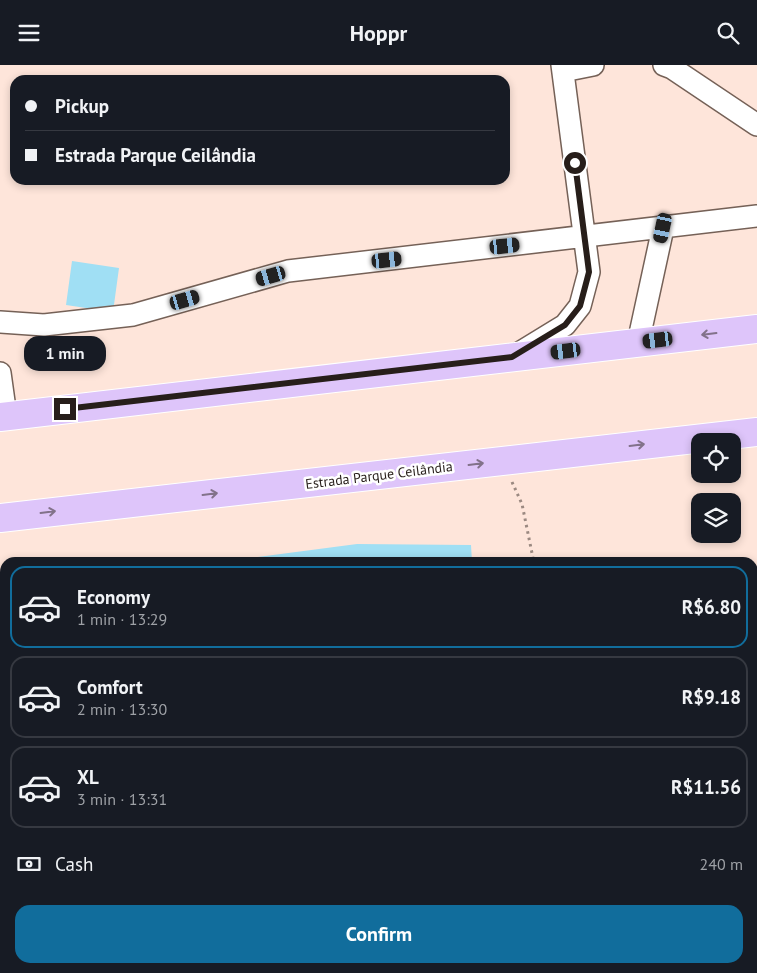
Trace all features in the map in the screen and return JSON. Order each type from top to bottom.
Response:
[{"type":"highway","points":[[3,417],[757,329]]},
{"type":"highway","name":"Estrada Parque Ceilândia","points":[[0,518],[757,431]]},
{"type":"street","points":[[512,357],[565,325],[580,306],[589,272],[562,68],[593,65]]},
{"type":"street","points":[[664,65],[672,68],[736,113],[757,125]]},
{"type":"street","points":[[0,322],[44,325],[133,315],[288,271],[757,216]]},
{"type":"street","points":[[638,343],[663,228]]},
{"type":"street","points":[[0,373],[3,417]]},
{"type":"path","points":[[503,461],[522,504],[533,557]]},
{"type":"water","points":[[72,261],[119,268],[113,312],[66,305]]},
{"type":"water","points":[[357,544],[471,545],[472,557],[258,557]]},
{"type":"route","points":[[65,409],[512,357],[565,325],[580,306],[589,272],[575,163]]}]
